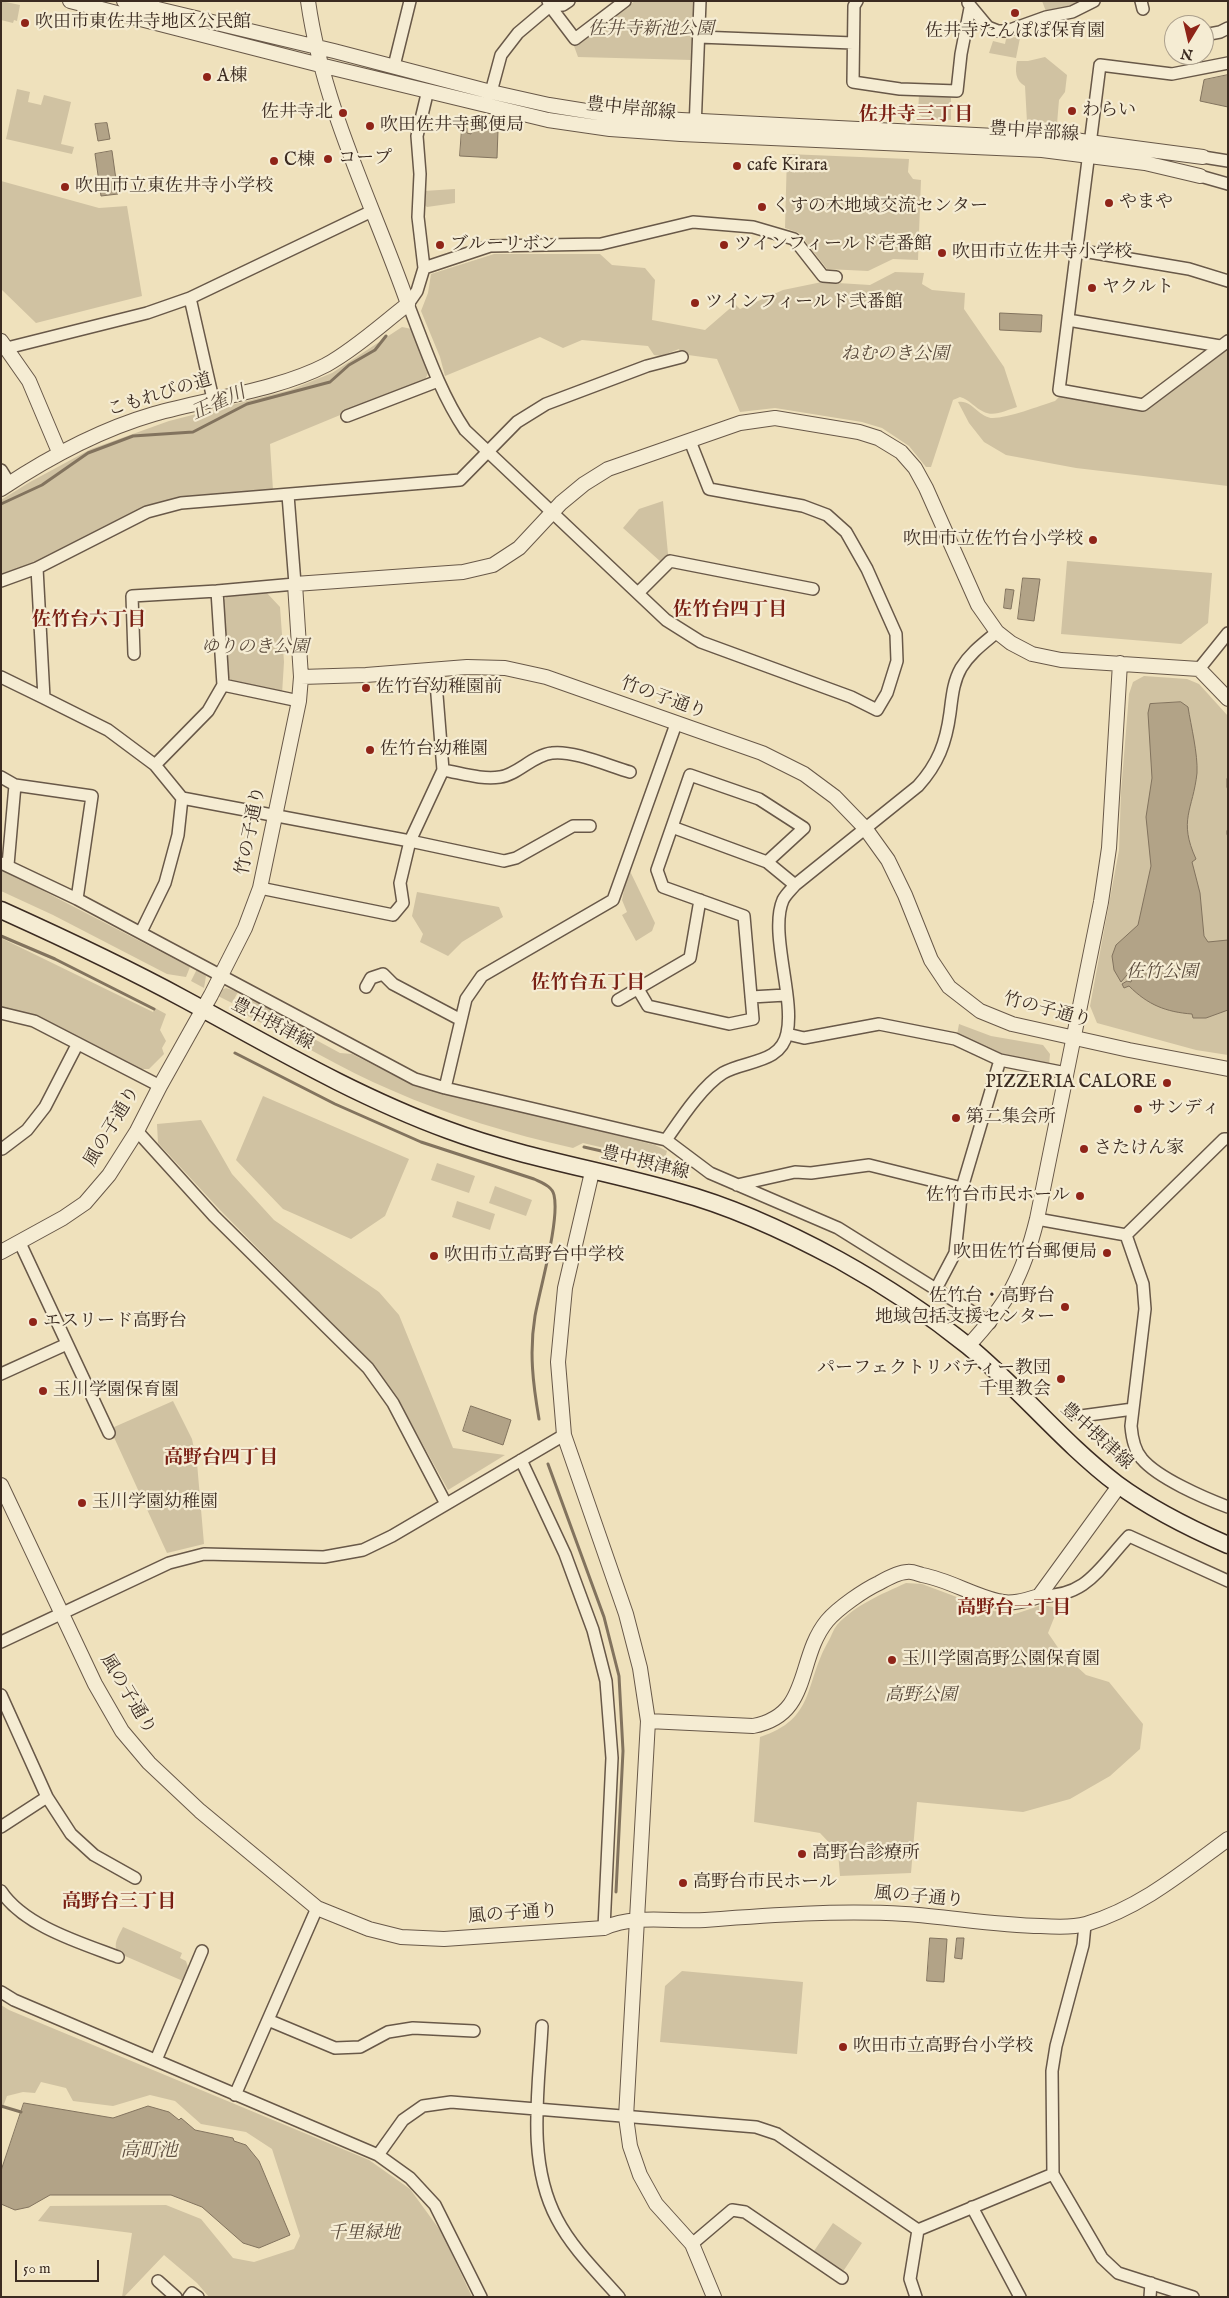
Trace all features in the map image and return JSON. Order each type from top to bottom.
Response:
[{"type":"main road","name":"豊中摂津線","points":[[1,910],[123,968],[385,1106],[450,1131],[514,1152],[678,1192],[716,1204],[794,1237],[879,1283],[968,1346],[1080,1452],[1119,1486],[1187,1527],[1228,1544]]},
{"type":"street","name":"豊中岸部線","points":[[124,1],[394,66],[491,92],[549,105],[611,115],[1090,141],[1203,157]]},
{"type":"street","points":[[308,1],[320,65],[335,115],[438,381],[461,424],[487,453],[666,620],[701,642],[851,697],[877,710],[887,693],[897,662],[896,634],[867,569],[846,532],[826,515],[803,506],[709,489],[690,441]]},
{"type":"street","points":[[394,66],[410,1]]},
{"type":"street","points":[[549,3],[563,5],[568,1]]},
{"type":"street","points":[[549,3],[575,39],[625,1]]},
{"type":"street","points":[[694,135],[700,1]]},
{"type":"street","points":[[857,1],[854,6],[852,43],[853,82],[900,90],[957,91],[969,4]]},
{"type":"street","points":[[969,4],[988,27],[998,31],[1007,31],[1046,17],[1072,12],[1094,1]]},
{"type":"street","name":"豊中岸部線","points":[[78,2],[320,65],[548,120],[610,129],[694,135],[1042,150],[1146,163],[1200,176]]},
{"type":"street","points":[[491,92],[501,55],[518,33],[549,3]]},
{"type":"street","points":[[1214,33],[1228,28]]},
{"type":"street","points":[[699,37],[852,43]]},
{"type":"street","points":[[1224,344],[1144,405],[1058,390],[1100,65],[1172,74],[1228,63]]},
{"type":"street","points":[[408,304],[417,291],[424,268],[418,217],[420,174],[417,136],[428,90]]},
{"type":"street","points":[[1203,157],[1228,161]]},
{"type":"street","points":[[1200,176],[1228,184]]},
{"type":"street","points":[[59,452],[30,380],[4,345],[147,313],[190,298],[372,211]]},
{"type":"street","points":[[424,268],[490,246],[601,244],[693,222],[752,227],[794,239],[823,276],[836,277]]},
{"type":"street","points":[[1077,250],[1189,269],[1228,281]]},
{"type":"street","points":[[190,298],[213,399]]},
{"type":"street","name":"こもれびの道","points":[[5,486],[59,452],[153,415],[286,381],[326,365],[408,304]]},
{"type":"street","points":[[1068,320],[1224,344]]},
{"type":"street","points":[[1,582],[37,568],[147,512],[182,503],[288,496],[460,480],[517,422],[546,404],[647,366],[682,357]]},
{"type":"street","points":[[347,416],[438,381]]},
{"type":"street","points":[[134,654],[132,596],[463,572],[493,565],[520,548],[561,503],[584,484],[608,469],[740,422],[775,418],[859,432],[878,438],[900,452],[914,468],[926,488],[978,605],[997,632],[1011,643],[1032,654],[1061,660],[1199,669],[1228,699]]},
{"type":"street","points":[[1,470],[5,486]]},
{"type":"street","points":[[288,496],[301,677]]},
{"type":"street","points":[[638,593],[670,561],[813,588]]},
{"type":"street","points":[[37,568],[44,698]]},
{"type":"street","points":[[155,765],[208,711],[223,685],[217,591]]},
{"type":"street","points":[[666,1140],[709,1085],[721,1074],[734,1068],[764,1060],[777,1052],[784,1043],[789,1023],[780,924],[782,902],[795,885],[918,786],[932,770],[942,752],[954,686],[961,668],[975,650],[997,632]]},
{"type":"street","points":[[1199,669],[1228,633]]},
{"type":"street","points":[[968,1346],[990,1323],[1016,1284],[1029,1253],[1037,1219],[1101,902],[1109,848],[1120,664]]},
{"type":"street","name":"竹の子通り","points":[[203,1010],[245,928],[260,888],[299,700],[301,677],[467,667],[505,668],[546,676],[676,724],[762,753],[804,774],[835,797],[865,828],[888,860],[905,894],[931,960],[949,987],[980,1011],[1012,1024],[1228,1069]]},
{"type":"street","points":[[260,888],[393,914],[403,903],[400,883],[410,841],[443,770],[435,670]]},
{"type":"street","points":[[1,678],[108,730],[155,765],[182,798],[410,841],[504,861],[516,858],[574,826],[590,826]]},
{"type":"street","points":[[223,685],[299,700]]},
{"type":"street","points":[[445,1088],[466,999],[482,976],[614,905],[676,724]]},
{"type":"street","points":[[443,770],[478,777],[501,777],[541,749],[630,772]]},
{"type":"street","points":[[638,990],[648,1006],[729,1024],[753,1019],[744,916],[663,887],[657,870],[690,775],[759,799],[804,828],[767,862]]},
{"type":"street","points":[[1,777],[15,785],[92,796],[77,899]]},
{"type":"street","points":[[15,785],[5,864],[141,932],[415,1079],[445,1088],[666,1140],[710,1173],[838,1228],[990,1323]]},
{"type":"street","points":[[141,932],[164,883],[178,835],[182,798]]},
{"type":"street","points":[[672,827],[767,862],[795,885]]},
{"type":"street","points":[[618,1000],[690,958],[700,900]]},
{"type":"street","points":[[366,987],[371,978],[383,974],[393,984],[461,1020]]},
{"type":"street","points":[[751,997],[786,995]]},
{"type":"street","name":"風の子通り","points":[[1,1252],[63,1218],[84,1202],[109,1175],[137,1131],[203,1010]]},
{"type":"street","points":[[1,1013],[34,1021],[160,1086]]},
{"type":"street","points":[[787,1034],[804,1038],[879,1024],[956,1040],[1000,1060],[1066,1073]]},
{"type":"street","points":[[2,1148],[27,1130],[45,1107],[78,1045]]},
{"type":"street","points":[[936,1289],[955,1253],[962,1188],[1000,1060]]},
{"type":"street","points":[[137,1131],[214,1216],[368,1368],[393,1402],[446,1504]]},
{"type":"street","points":[[1126,1235],[1224,1139],[1228,1139]]},
{"type":"street","points":[[737,1185],[795,1172],[811,1173],[869,1165],[962,1188]]},
{"type":"street","points":[[592,1172],[565,1288],[558,1362],[564,1435],[626,1614],[640,1668],[648,1721],[626,2117],[630,2146],[640,2175],[656,2204],[692,2244],[714,2297]]},
{"type":"street","points":[[1037,1219],[1126,1235]]},
{"type":"street","points":[[1126,1235],[1143,1284],[1145,1309],[1131,1426],[1133,1442],[1141,1458],[1152,1469],[1205,1498],[1228,1507]]},
{"type":"street","points":[[20,1243],[109,1433]]},
{"type":"street","points":[[1,1374],[68,1344]]},
{"type":"street","points":[[1081,1416],[1133,1409]]},
{"type":"street","points":[[1,1642],[169,1563],[204,1554],[324,1557],[363,1550],[392,1536],[564,1435]]},
{"type":"street","points":[[521,1460],[565,1554],[593,1630],[606,1681],[612,1758],[604,1928]]},
{"type":"street","name":"風の子通り","points":[[1,1485],[96,1684],[122,1731],[149,1763],[247,1852],[317,1908],[370,1929],[401,1937],[444,1939],[604,1928],[618,1921],[704,1920],[758,1915],[860,1912],[908,1914],[1019,1926],[1063,1927],[1085,1925],[1148,1897],[1228,1839]]},
{"type":"street","points":[[1039,1596],[1119,1486]]},
{"type":"street","points":[[648,1721],[753,1726],[767,1724],[783,1715],[794,1699],[816,1640],[827,1621],[844,1606],[879,1583],[907,1572],[937,1578],[998,1602],[1018,1602],[1039,1596],[1056,1596],[1069,1593],[1084,1585],[1129,1536],[1228,1581]]},
{"type":"street","points":[[1,1695],[47,1797],[71,1834],[94,1855],[135,1878]]},
{"type":"street","points":[[1,1725],[12,1719]]},
{"type":"street","points":[[1,1827],[47,1797]]},
{"type":"street","points":[[1,1891],[29,1917],[59,1933],[118,1956]]},
{"type":"street","points":[[235,2096],[317,1908]]},
{"type":"street","points":[[1085,1925],[1083,1945],[1056,2046],[1052,2071],[1053,2174],[1102,2258],[1118,2273],[1193,2297]]},
{"type":"street","points":[[156,2060],[202,1951]]},
{"type":"street","points":[[1,1992],[14,2000],[156,2060],[235,2096],[378,2155],[410,2178],[435,2205],[481,2297]]},
{"type":"street","points":[[268,2020],[335,2048],[360,2047],[388,2032],[413,2028],[474,2031]]},
{"type":"street","points":[[542,2026],[538,2152],[544,2183],[556,2218],[572,2244],[618,2297]]},
{"type":"street","points":[[378,2155],[403,2120],[423,2106],[451,2102],[756,2127],[777,2134],[918,2230]]},
{"type":"street","points":[[918,2230],[1053,2174]]},
{"type":"street","points":[[972,2208],[1020,2297]]},
{"type":"street","points":[[692,2244],[732,2210],[745,2212],[842,2278]]},
{"type":"street","points":[[916,2297],[910,2279],[918,2230]]},
{"type":"street","points":[[158,2281],[176,2297]]},
{"type":"street","points":[[1150,2297],[1151,2283]]},
{"type":"street","points":[[189,2297],[192,2293],[198,2297]]},
{"type":"green space","points":[[1,1],[20,5],[17,21],[14,20],[13,23],[1,20]]},
{"type":"green space","name":"佐井寺新池公園","points":[[635,1],[696,1],[692,60],[578,57],[574,46]]},
{"type":"green space","points":[[1042,1],[1075,1],[1077,6],[1047,14]]},
{"type":"green space","points":[[1012,37],[1020,38],[1016,58],[989,53],[993,41],[1005,44],[1006,39]]},
{"type":"green space","points":[[1045,57],[1067,75],[1065,92],[1059,100],[1057,124],[1049,128],[1033,128],[1027,122],[1025,86],[1019,81],[1016,64],[1017,61],[1028,61]]},
{"type":"green space","points":[[17,89],[30,92],[28,102],[41,105],[44,95],[71,102],[61,144],[74,147],[72,154],[6,139]]},
{"type":"green space","points":[[919,94],[948,95],[951,98],[951,120],[925,119],[918,114]]},
{"type":"green space","points":[[787,154],[909,159],[908,172],[913,179],[921,180],[918,260],[893,259],[868,271],[827,269],[799,233],[785,228]]},
{"type":"green space","points":[[1,181],[99,208],[127,206],[142,296],[36,323],[1,289]]},
{"type":"green space","points":[[455,189],[455,203],[427,207],[422,203],[424,191]]},
{"type":"green space","name":"ねむのき公園","points":[[494,254],[600,254],[612,265],[645,268],[655,280],[652,320],[705,330],[735,304],[740,309],[783,290],[822,282],[870,285],[895,272],[924,273],[922,284],[932,290],[965,293],[964,309],[1004,367],[1017,407],[992,414],[981,410],[964,398],[960,397],[953,400],[931,467],[926,467],[909,446],[882,428],[862,422],[775,408],[740,412],[717,359],[681,354],[679,349],[661,356],[654,355],[648,346],[582,340],[563,348],[540,337],[445,376],[440,357],[421,311],[428,293],[431,274]]},
{"type":"green space","points":[[402,327],[412,329],[429,371],[425,380],[270,444],[273,490],[180,497],[146,506],[36,564],[1,576],[1,500],[91,449],[169,421],[290,390],[332,373]]},
{"type":"green space","points":[[1228,348],[1228,486],[1076,468],[1006,455],[984,442],[969,423],[958,402],[967,403],[984,415],[993,418],[1032,409],[1055,401],[1060,396],[1145,410]]},
{"type":"green space","points":[[663,501],[668,554],[661,562],[623,528],[639,509]]},
{"type":"green space","points":[[1067,561],[1212,573],[1208,623],[1181,644],[1061,634]]},
{"type":"green space","name":"ゆりのき公園","points":[[266,592],[280,607],[284,662],[282,694],[234,684],[228,676],[224,600],[229,594]]},
{"type":"green space","name":"佐竹公園","points":[[1144,676],[1187,679],[1199,684],[1228,716],[1228,1055],[1196,1050],[1097,1023],[1090,1006],[1119,850],[1121,792],[1129,694],[1133,682]]},
{"type":"green space","points":[[627,865],[655,923],[652,931],[636,941],[622,915],[627,912],[622,900],[625,885],[622,883]]},
{"type":"green space","points":[[1,869],[190,967],[186,977],[167,974],[53,915],[1,891]]},
{"type":"green space","points":[[417,892],[499,907],[503,917],[462,942],[448,956],[420,942],[423,934],[412,916]]},
{"type":"green space","points":[[1,938],[153,1012],[155,1008],[166,1014],[160,1030],[166,1041],[162,1048],[164,1054],[149,1069],[137,1069],[1,1009]]},
{"type":"green space","points":[[197,969],[206,976],[204,988],[191,981]]},
{"type":"green space","points":[[226,988],[238,992],[232,1003],[218,996],[221,990]]},
{"type":"green space","points":[[244,995],[300,1025],[305,1034],[340,1053],[352,1054],[411,1084],[655,1145],[667,1151],[664,1162],[583,1143],[573,1148],[550,1143],[481,1124],[413,1099],[355,1073],[246,1015],[238,1006]]},
{"type":"green space","points":[[959,1024],[991,1036],[1043,1045],[1050,1054],[1049,1065],[1004,1056],[957,1035]]},
{"type":"green space","points":[[263,1096],[409,1159],[385,1216],[351,1239],[283,1209],[236,1160]]},
{"type":"green space","points":[[201,1120],[232,1174],[274,1220],[379,1292],[399,1315],[453,1448],[505,1455],[448,1490],[397,1398],[371,1363],[220,1210],[158,1143],[157,1124]]},
{"type":"green space","points":[[437,1163],[475,1176],[469,1193],[431,1180]]},
{"type":"green space","points":[[495,1186],[532,1200],[526,1216],[489,1203]]},
{"type":"green space","points":[[457,1201],[495,1214],[490,1230],[452,1217]]},
{"type":"green space","points":[[173,1401],[192,1439],[197,1463],[204,1544],[167,1553],[112,1433],[112,1428]]},
{"type":"green space","name":"高野公園","points":[[906,1583],[922,1584],[994,1611],[1015,1614],[1042,1605],[1058,1608],[1048,1633],[1061,1652],[1086,1675],[1109,1682],[1143,1724],[1140,1749],[1110,1776],[1070,1799],[1023,1812],[917,1802],[911,1873],[840,1876],[838,1852],[820,1833],[754,1822],[760,1737],[778,1729],[791,1720],[800,1710],[806,1699],[820,1657],[837,1625],[860,1606]]},
{"type":"green space","points":[[123,1927],[182,1953],[180,1958],[186,1961],[188,1967],[183,1981],[118,1953],[116,1943]]},
{"type":"green space","points":[[682,1971],[803,1982],[797,2054],[660,2042],[665,1986]]},
{"type":"green space","name":"千里緑地","points":[[1,2005],[9,2010],[369,2160],[410,2189],[442,2233],[472,2297],[209,2297],[197,2283],[164,2255],[122,2297],[132,2233],[38,2221],[50,2206],[166,2205],[201,2219],[233,2258],[254,2262],[294,2249],[300,2236],[272,2149],[246,2132],[201,2124],[175,2101],[150,2095],[113,2106],[73,2101],[66,2088],[41,2082],[35,2093],[23,2092],[7,2096],[1,2112]]},
{"type":"green space","points":[[833,2223],[862,2243],[842,2273],[812,2254]]},
{"type":"water","points":[[1228,75],[1228,107],[1200,101],[1204,80]]},
{"type":"water","points":[[107,123],[110,139],[98,141],[95,124]]},
{"type":"water","points":[[462,128],[467,128],[467,133],[471,134],[471,128],[498,130],[497,158],[460,156]]},
{"type":"water","points":[[112,151],[118,194],[101,196],[95,154]]},
{"type":"water","points":[[1000,313],[1042,315],[1041,332],[1000,330]]},
{"type":"water","points":[[1023,578],[1040,579],[1034,621],[1018,619]]},
{"type":"water","points":[[1006,589],[1014,590],[1011,609],[1004,608]]},
{"type":"water","points":[[1181,702],[1188,707],[1196,757],[1197,773],[1187,824],[1191,846],[1196,859],[1192,862],[1200,893],[1204,936],[1208,942],[1228,940],[1228,1010],[1206,1018],[1193,1018],[1192,1014],[1166,1009],[1150,1003],[1129,986],[1124,988],[1122,984],[1127,981],[1131,982],[1131,975],[1127,975],[1121,982],[1114,970],[1112,956],[1116,945],[1138,925],[1151,866],[1146,817],[1152,778],[1148,713],[1150,704]]},
{"type":"water","points":[[471,1406],[511,1420],[503,1445],[463,1431]]},
{"type":"water","points":[[930,1938],[947,1939],[944,1982],[927,1981]]},
{"type":"water","points":[[957,1938],[964,1938],[962,1959],[955,1958]]},
{"type":"water","name":"高町池","points":[[24,2103],[113,2118],[148,2106],[169,2112],[179,2120],[181,2118],[195,2130],[233,2138],[234,2141],[246,2145],[259,2161],[290,2235],[259,2248],[243,2243],[202,2207],[171,2195],[50,2195],[29,2207],[15,2210],[1,2204],[1,2171]]},
{"type":"waterway","name":"正雀川","points":[[1,504],[42,485],[88,453],[133,436],[193,432],[247,404],[330,382],[349,365],[375,350],[386,336]]},
{"type":"waterway","points":[[1228,779],[1228,787]]},
{"type":"waterway","points":[[1,936],[55,959],[154,1009]]},
{"type":"waterway","points":[[235,1053],[335,1104],[421,1142],[534,1179],[551,1189],[554,1195],[554,1221],[549,1254],[535,1316],[532,1342],[534,1381],[539,1419]]},
{"type":"waterway","points":[[584,1147],[662,1165]]},
{"type":"waterway","points":[[548,1464],[604,1617],[619,1676],[623,1751],[616,1892]]},
{"type":"waterway","points":[[1,2106],[21,2112]]},
{"type":"place","name":"佐井寺たんぽぽ保育園","points":[[1015,13]]},
{"type":"place","name":"吹田市東佐井寺地区公民館","points":[[25,23]]},
{"type":"place","name":"A棟","points":[[207,77]]},
{"type":"place","name":"わらい","points":[[1072,111]]},
{"type":"place","name":"佐井寺北","points":[[343,113]]},
{"type":"place","name":"吹田佐井寺郵便局","points":[[370,126]]},
{"type":"place","name":"コープ","points":[[328,159]]},
{"type":"place","name":"C棟","points":[[274,161]]},
{"type":"place","name":"cafe Kirara","points":[[737,166]]},
{"type":"place","name":"吹田市立東佐井寺小学校","points":[[65,187]]},
{"type":"place","name":"やまや","points":[[1109,203]]},
{"type":"place","name":"くすの木地域交流センター","points":[[762,207]]},
{"type":"place","name":"ブルーリボン","points":[[440,245]]},
{"type":"place","name":"ツインフィールド壱番館","points":[[724,245]]},
{"type":"place","name":"吹田市立佐井寺小学校","points":[[942,253]]},
{"type":"place","name":"ヤクルト","points":[[1092,288]]},
{"type":"place","name":"ツインフィールド弐番館","points":[[695,303]]},
{"type":"place","name":"吹田市立佐竹台小学校","points":[[1093,540]]},
{"type":"place","name":"佐竹台幼稚園前","points":[[366,688]]},
{"type":"place","name":"佐竹台幼稚園","points":[[370,750]]},
{"type":"place","name":"PIZZERIA CALORE","points":[[1167,1083]]},
{"type":"place","name":"サンディ","points":[[1138,1109]]},
{"type":"place","name":"第二集会所","points":[[956,1118]]},
{"type":"place","name":"さたけん家","points":[[1084,1149]]},
{"type":"place","name":"佐竹台市民ホール","points":[[1080,1196]]},
{"type":"place","name":"吹田佐竹台郵便局","points":[[1107,1253]]},
{"type":"place","name":"吹田市立高野台中学校","points":[[434,1256]]},
{"type":"place","name":"佐竹台・高野台 地域包括支援センター","points":[[1065,1307]]},
{"type":"place","name":"エスリード高野台","points":[[33,1322]]},
{"type":"place","name":"パーフェクトリバティー教団 千里教会","points":[[1061,1379]]},
{"type":"place","name":"玉川学園保育園","points":[[43,1391]]},
{"type":"place","name":"玉川学園幼稚園","points":[[82,1503]]},
{"type":"place","name":"玉川学園高野公園保育園","points":[[892,1660]]},
{"type":"place","name":"高野台診療所","points":[[802,1854]]},
{"type":"place","name":"高野台市民ホール","points":[[683,1883]]},
{"type":"place","name":"吹田市立高野台小学校","points":[[843,2047]]},
{"type":"district","name":"佐井寺三丁目","points":[[916,116]]},
{"type":"district","name":"佐竹台四丁目","points":[[730,611]]},
{"type":"district","name":"佐竹台六丁目","points":[[89,621]]},
{"type":"district","name":"佐竹台五丁目","points":[[588,984]]},
{"type":"district","name":"高野台四丁目","points":[[221,1459]]},
{"type":"district","name":"高野台一丁目","points":[[1014,1609]]},
{"type":"district","name":"高野台三丁目","points":[[119,1903]]}]
